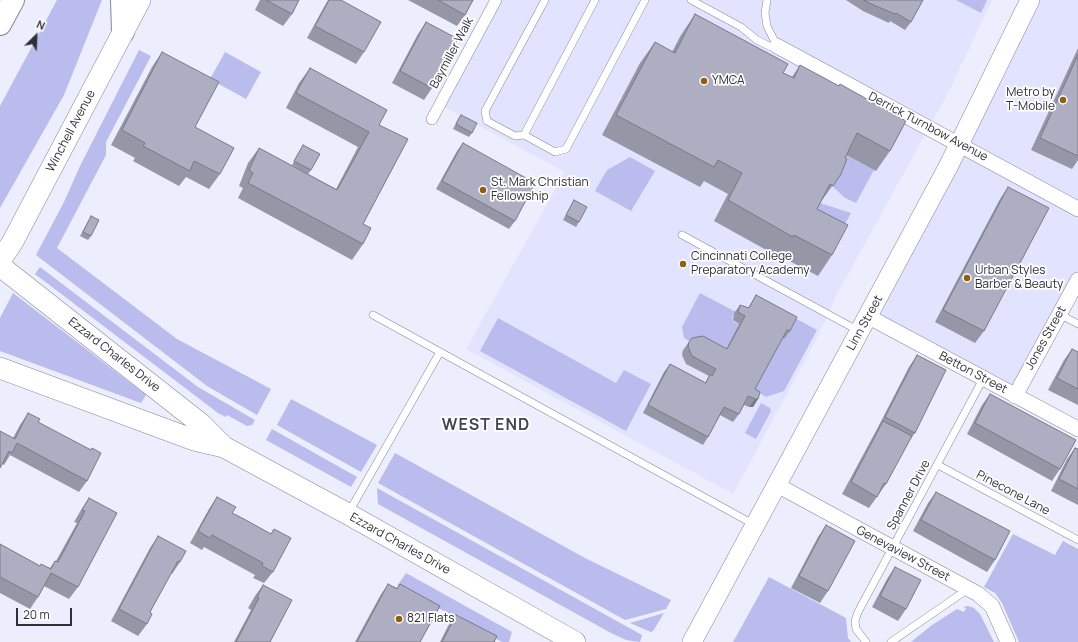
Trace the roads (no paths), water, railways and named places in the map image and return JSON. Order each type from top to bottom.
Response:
[{"type":"highway","points":[[0,24],[13,0]]},
{"type":"highway","points":[[122,0],[123,32]]},
{"type":"main road","name":"Winchell Avenue","points":[[0,261],[12,243],[140,0]]},
{"type":"main road","name":"Ezzard Charles Drive","points":[[0,266],[201,424],[224,447]]},
{"type":"main road","name":"Ezzard Charles Drive","points":[[0,368],[194,440],[224,447],[348,514],[575,642]]},
{"type":"street","name":"Baymiller Walk","points":[[432,119],[496,0]]},
{"type":"street","name":"Linn Street","points":[[692,642],[960,144],[1030,0]]},
{"type":"street","name":"Derrick Turnbow Avenue","points":[[778,46],[1078,209]]},
{"type":"street","name":"Jones Street","points":[[1015,396],[1078,280]]},
{"type":"street","name":"Betton Street","points":[[864,324],[983,379],[1078,429]]},
{"type":"street","name":"Genevaview Street","points":[[777,485],[986,599],[992,606],[1008,642]]},
{"type":"lane","points":[[545,0],[485,110],[488,121],[515,136],[524,135],[555,152],[566,149],[645,0]]},
{"type":"lane","points":[[524,135],[595,0]]},
{"type":"lane","points":[[691,0],[741,27],[757,40],[771,47],[778,46],[767,26],[765,13],[767,0]]},
{"type":"lane","points":[[682,235],[864,324]]},
{"type":"lane","points":[[1059,314],[1078,324]]},
{"type":"lane","points":[[373,315],[755,526]]},
{"type":"lane","points":[[348,514],[440,352]]},
{"type":"lane","name":"Spanner Drive","points":[[866,642],[856,628],[855,621],[983,379]]},
{"type":"lane","name":"Pinecone Lane","points":[[938,465],[1078,540]]},
{"type":"lane","points":[[891,642],[968,589]]},
{"type":"place","name":"YMCA","points":[[704,81]]},
{"type":"place","name":"Metro by T-Mobile","points":[[1063,100]]},
{"type":"place","name":"St. Mark Christian Fellowship","points":[[483,190]]},
{"type":"place","name":"Cincinnati College Preparatory Academy","points":[[683,264]]},
{"type":"place","name":"Urban Styles Barber & Beauty","points":[[967,278]]},
{"type":"place","name":"821 Flats","points":[[399,619]]},
{"type":"district","name":"WEST END","points":[[486,426]]}]
